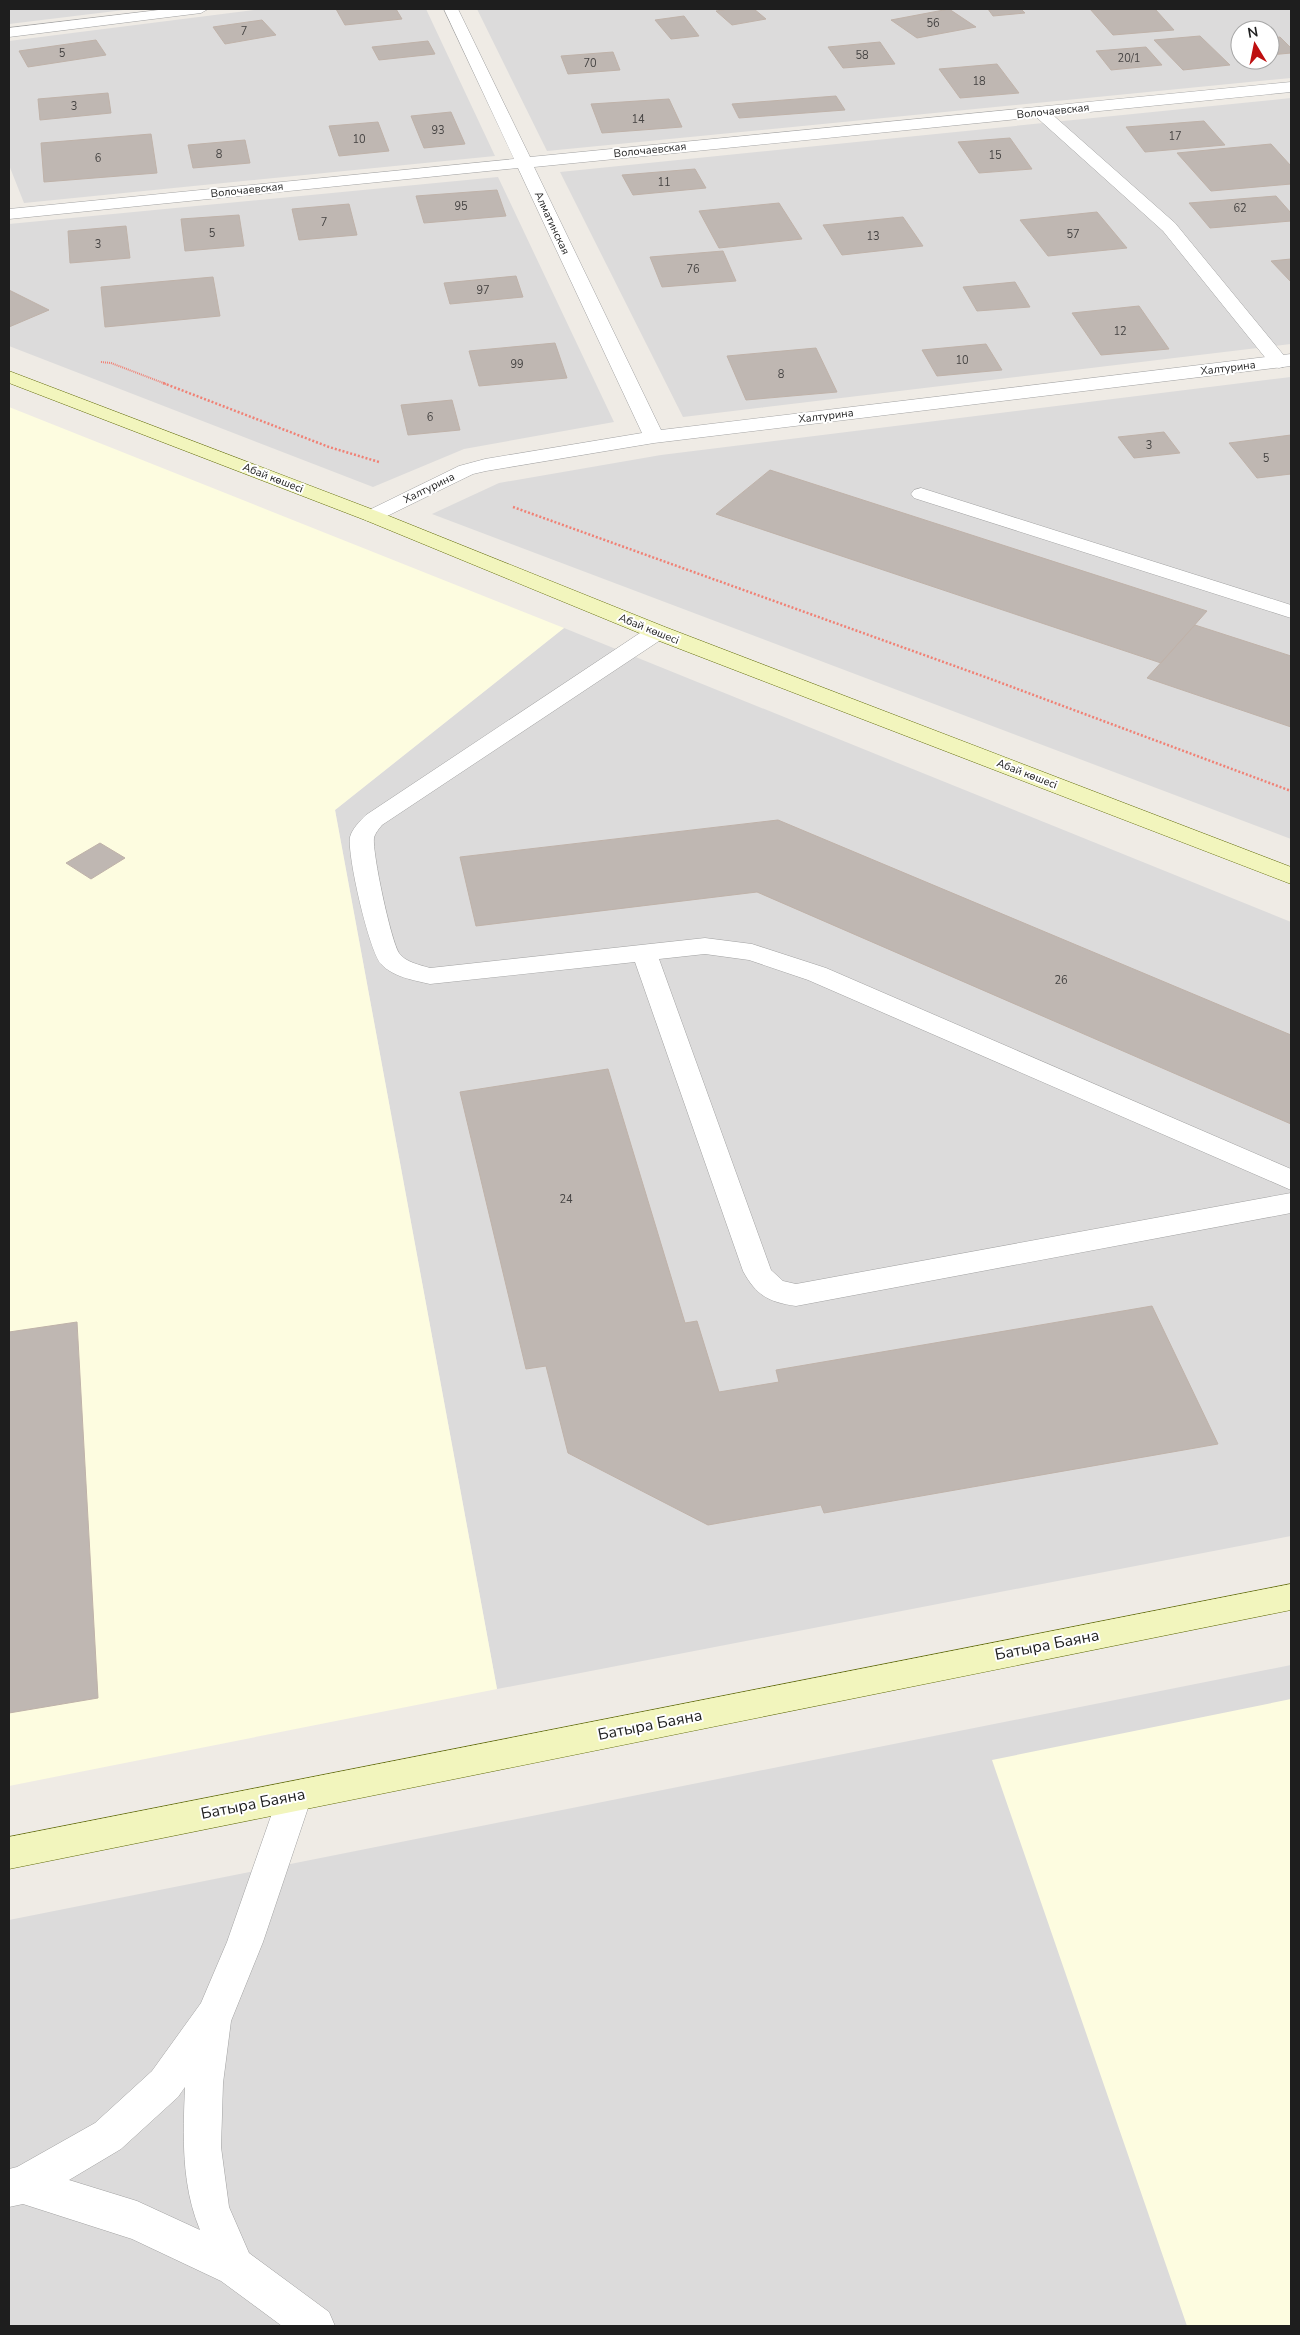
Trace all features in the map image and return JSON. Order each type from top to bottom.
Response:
[{"type":"street","points":[[9,33],[200,9]]},
{"type":"street","name":"Алматинская","points":[[450,9],[654,437]]},
{"type":"street","name":"Волочаевская","points":[[9,214],[1291,87]]},
{"type":"street","points":[[1040,112],[1168,227],[1285,361]]},
{"type":"street","name":"Халтурина","points":[[372,516],[442,481],[485,464],[654,437],[1285,361]]},
{"type":"street","name":"Абай көшесі","points":[[14,378],[372,516],[657,632],[1291,876]]},
{"type":"street","points":[[921,494],[1291,612]]},
{"type":"street","points":[[657,632],[374,820],[362,839],[365,864],[386,954],[396,965],[430,976],[644,952],[712,947],[752,952],[774,958],[826,978],[1291,1180]]},
{"type":"street","points":[[644,952],[757,1271],[762,1280],[776,1291],[796,1295],[1291,1203]]},
{"type":"street","name":"Батыра Баяна","points":[[9,1853],[1291,1597]]},
{"type":"street","points":[[16,2186],[108,2136],[165,2084],[215,2015],[246,1942],[295,1796]]},
{"type":"street","points":[[215,2015],[204,2082],[202,2147],[210,2206],[235,2267]]},
{"type":"street","points":[[16,2186],[137,2221],[235,2267],[315,2326]]},
{"type":"path","points":[[14,378],[74,361],[111,363],[329,446],[442,481],[988,678],[1291,791]]},
{"type":"shaded area","points":[[9,9],[132,9],[9,24]]},
{"type":"shaded area","points":[[262,9],[426,9],[495,156],[24,203],[9,165],[9,41]]},
{"type":"shaded area","points":[[477,9],[1291,9],[1291,78],[547,151]]},
{"type":"shaded area","points":[[1291,98],[1291,344],[683,417],[560,172]]},
{"type":"shaded area","points":[[498,177],[614,422],[464,449],[373,487],[9,346],[9,224]]},
{"type":"shaded area","points":[[1291,377],[1291,839],[432,514],[499,483],[661,455]]},
{"type":"shaded area","points":[[9,407],[564,628],[335,810],[497,1689],[9,1786]]},
{"type":"shaded area","points":[[564,628],[1291,922],[1291,1536],[497,1689],[335,810]]},
{"type":"shaded area","points":[[1291,1665],[1291,2326],[9,2326],[9,1920]]},
{"type":"shaded area","points":[[1291,1699],[1291,2326],[1187,2326],[992,1760]]},
{"type":"building","points":[[336,9],[396,9],[402,19],[345,25]]},
{"type":"building","points":[[754,9],[766,19],[732,25],[716,11]]},
{"type":"building","points":[[949,9],[976,27],[917,38],[891,20]]},
{"type":"building","points":[[988,9],[1021,9],[1025,13],[993,16]]},
{"type":"building","points":[[1090,9],[1155,9],[1174,30],[1113,35]]},
{"type":"building","points":[[684,16],[699,36],[671,39],[655,20]]},
{"type":"building","points":[[262,20],[276,35],[225,44],[213,27]]},
{"type":"building","points":[[1200,36],[1230,65],[1183,70],[1154,40]]},
{"type":"building","points":[[1280,37],[1291,48],[1291,53],[1280,54]]},
{"type":"building","points":[[96,40],[106,55],[28,67],[19,51]]},
{"type":"building","points":[[428,41],[435,54],[379,60],[372,47]]},
{"type":"building","points":[[880,42],[895,64],[843,68],[828,47]]},
{"type":"building","points":[[1146,47],[1162,65],[1111,70],[1096,51]]},
{"type":"building","points":[[613,52],[620,70],[568,74],[561,56]]},
{"type":"building","points":[[997,64],[1019,93],[960,98],[939,69]]},
{"type":"building","points":[[108,93],[111,113],[40,120],[38,99]]},
{"type":"building","points":[[836,96],[845,110],[739,118],[732,104]]},
{"type":"building","points":[[669,99],[682,127],[602,133],[591,104]]},
{"type":"building","points":[[451,112],[465,144],[424,148],[411,116]]},
{"type":"building","points":[[1204,121],[1225,145],[1145,152],[1126,127]]},
{"type":"building","points":[[378,122],[389,151],[339,156],[329,126]]},
{"type":"building","points":[[151,134],[157,173],[44,182],[41,143]]},
{"type":"building","points":[[1010,138],[1032,169],[979,173],[958,142]]},
{"type":"building","points":[[245,140],[250,163],[193,168],[188,145]]},
{"type":"building","points":[[1271,144],[1291,166],[1291,184],[1211,191],[1177,153]]},
{"type":"building","points":[[695,169],[706,188],[633,195],[622,175]]},
{"type":"building","points":[[497,190],[506,216],[424,223],[416,196]]},
{"type":"building","points":[[1276,196],[1291,213],[1291,221],[1210,228],[1189,203]]},
{"type":"building","points":[[779,203],[802,239],[719,248],[699,211]]},
{"type":"building","points":[[349,204],[357,235],[299,240],[292,209]]},
{"type":"building","points":[[1097,212],[1127,248],[1048,256],[1020,220]]},
{"type":"building","points":[[239,215],[244,246],[185,251],[181,219]]},
{"type":"building","points":[[903,217],[923,246],[842,255],[823,225]]},
{"type":"building","points":[[126,226],[130,258],[70,263],[68,231]]},
{"type":"building","points":[[723,251],[736,281],[662,287],[650,257]]},
{"type":"building","points":[[1291,259],[1291,282],[1271,261]]},
{"type":"building","points":[[516,276],[523,297],[450,304],[444,283]]},
{"type":"building","points":[[213,277],[220,316],[105,327],[101,287]]},
{"type":"building","points":[[1015,282],[1030,307],[977,311],[963,287]]},
{"type":"building","points":[[9,290],[49,310],[9,327]]},
{"type":"building","points":[[1139,306],[1169,349],[1101,355],[1072,313]]},
{"type":"building","points":[[555,343],[567,378],[479,386],[469,351]]},
{"type":"building","points":[[986,344],[1002,370],[937,376],[922,350]]},
{"type":"building","points":[[816,348],[837,392],[746,400],[727,356]]},
{"type":"building","points":[[452,400],[460,430],[408,435],[401,405]]},
{"type":"building","points":[[1164,432],[1180,453],[1134,458],[1118,437]]},
{"type":"building","points":[[1291,435],[1291,474],[1257,478],[1229,443]]},
{"type":"building","points":[[770,470],[1207,611],[1161,663],[716,514]]},
{"type":"building","points":[[1195,625],[1291,656],[1291,727],[1147,678]]},
{"type":"building","points":[[778,820],[1291,1035],[1291,1124],[757,892],[476,926],[460,857]]},
{"type":"building","points":[[100,843],[125,858],[91,879],[66,863]]},
{"type":"building","points":[[608,1069],[685,1323],[697,1321],[719,1392],[779,1382],[776,1370],[1152,1306],[1218,1444],[824,1513],[821,1505],[708,1525],[568,1453],[546,1366],[526,1369],[460,1092]]},
{"type":"building","points":[[77,1322],[98,1698],[9,1713],[9,1332]]}]
